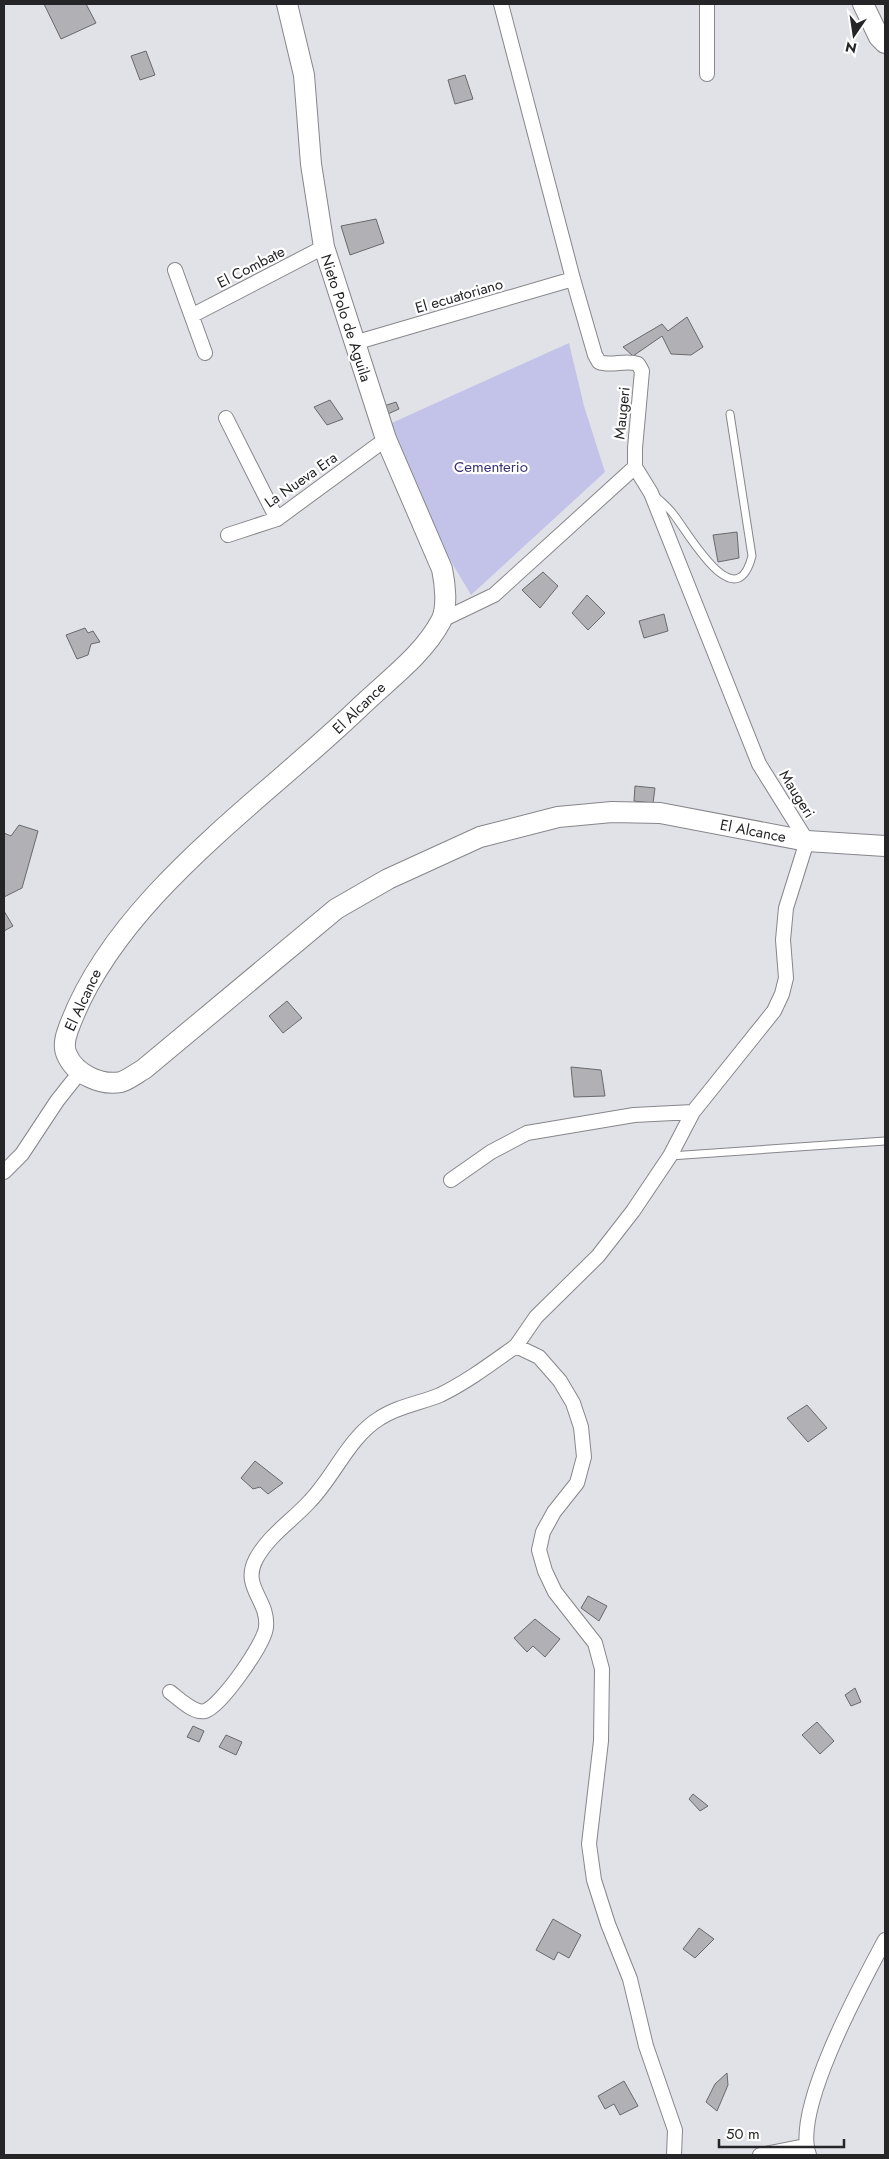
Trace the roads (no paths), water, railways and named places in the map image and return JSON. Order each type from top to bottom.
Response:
[{"type":"street","name":"Nieto Polo de Aguila","points":[[287,4],[304,75],[310,164],[324,247],[386,439],[442,569],[446,590],[442,620]]},
{"type":"street","name":"Maugeri","points":[[500,4],[573,279],[599,362],[606,365],[630,361],[638,364],[642,371],[635,467],[651,493],[759,764],[807,840]]},
{"type":"street","points":[[707,4],[707,74]]},
{"type":"street","points":[[862,4],[879,37],[885,43]]},
{"type":"street","name":"El Combate","points":[[193,315],[324,247]]},
{"type":"street","points":[[175,270],[193,315],[205,353]]},
{"type":"street","name":"El ecuatoriano","points":[[354,343],[573,279]]},
{"type":"street","points":[[226,418],[277,519]]},
{"type":"street","name":"La Nueva Era","points":[[228,535],[277,519],[386,439]]},
{"type":"street","name":"El Alcance","points":[[635,467],[494,595],[442,620],[418,652],[320,746],[203,846],[150,902],[101,961],[73,1017],[64,1042],[67,1056],[80,1072],[100,1082],[121,1082],[144,1069],[336,908],[388,879],[480,837],[558,817],[612,812],[660,813],[807,840],[885,846]]},
{"type":"street","points":[[170,1692],[195,1710],[204,1711],[213,1706],[235,1682],[262,1640],[266,1627],[264,1612],[251,1581],[251,1571],[255,1561],[265,1543],[311,1501],[356,1439],[380,1418],[440,1395],[467,1380],[516,1346],[536,1316],[598,1256],[633,1211],[670,1156],[693,1112],[774,1011],[782,994],[786,978],[783,925],[786,908],[807,840]]},
{"type":"street","points":[[4,1172],[22,1154],[57,1101],[80,1072]]},
{"type":"street","points":[[450,1180],[491,1152],[527,1133],[634,1115],[693,1112]]},
{"type":"street","points":[[516,1346],[539,1357],[560,1380],[573,1404],[581,1427],[584,1458],[577,1483],[554,1512],[543,1532],[539,1550],[545,1571],[555,1592],[595,1643],[602,1669],[601,1741],[589,1844],[594,1880],[608,1924],[630,1979],[646,2046],[675,2130],[674,2155]]},
{"type":"street","points":[[760,2155],[807,2151],[809,2115],[820,2079],[849,2006],[885,1940]]},
{"type":"lane","points":[[651,493],[674,515],[722,576],[733,579],[742,577],[749,567],[752,556],[730,414]]},
{"type":"lane","points":[[670,1156],[885,1141]]},
{"type":"park label","name":"Cementerio","points":[[491,467]]}]
